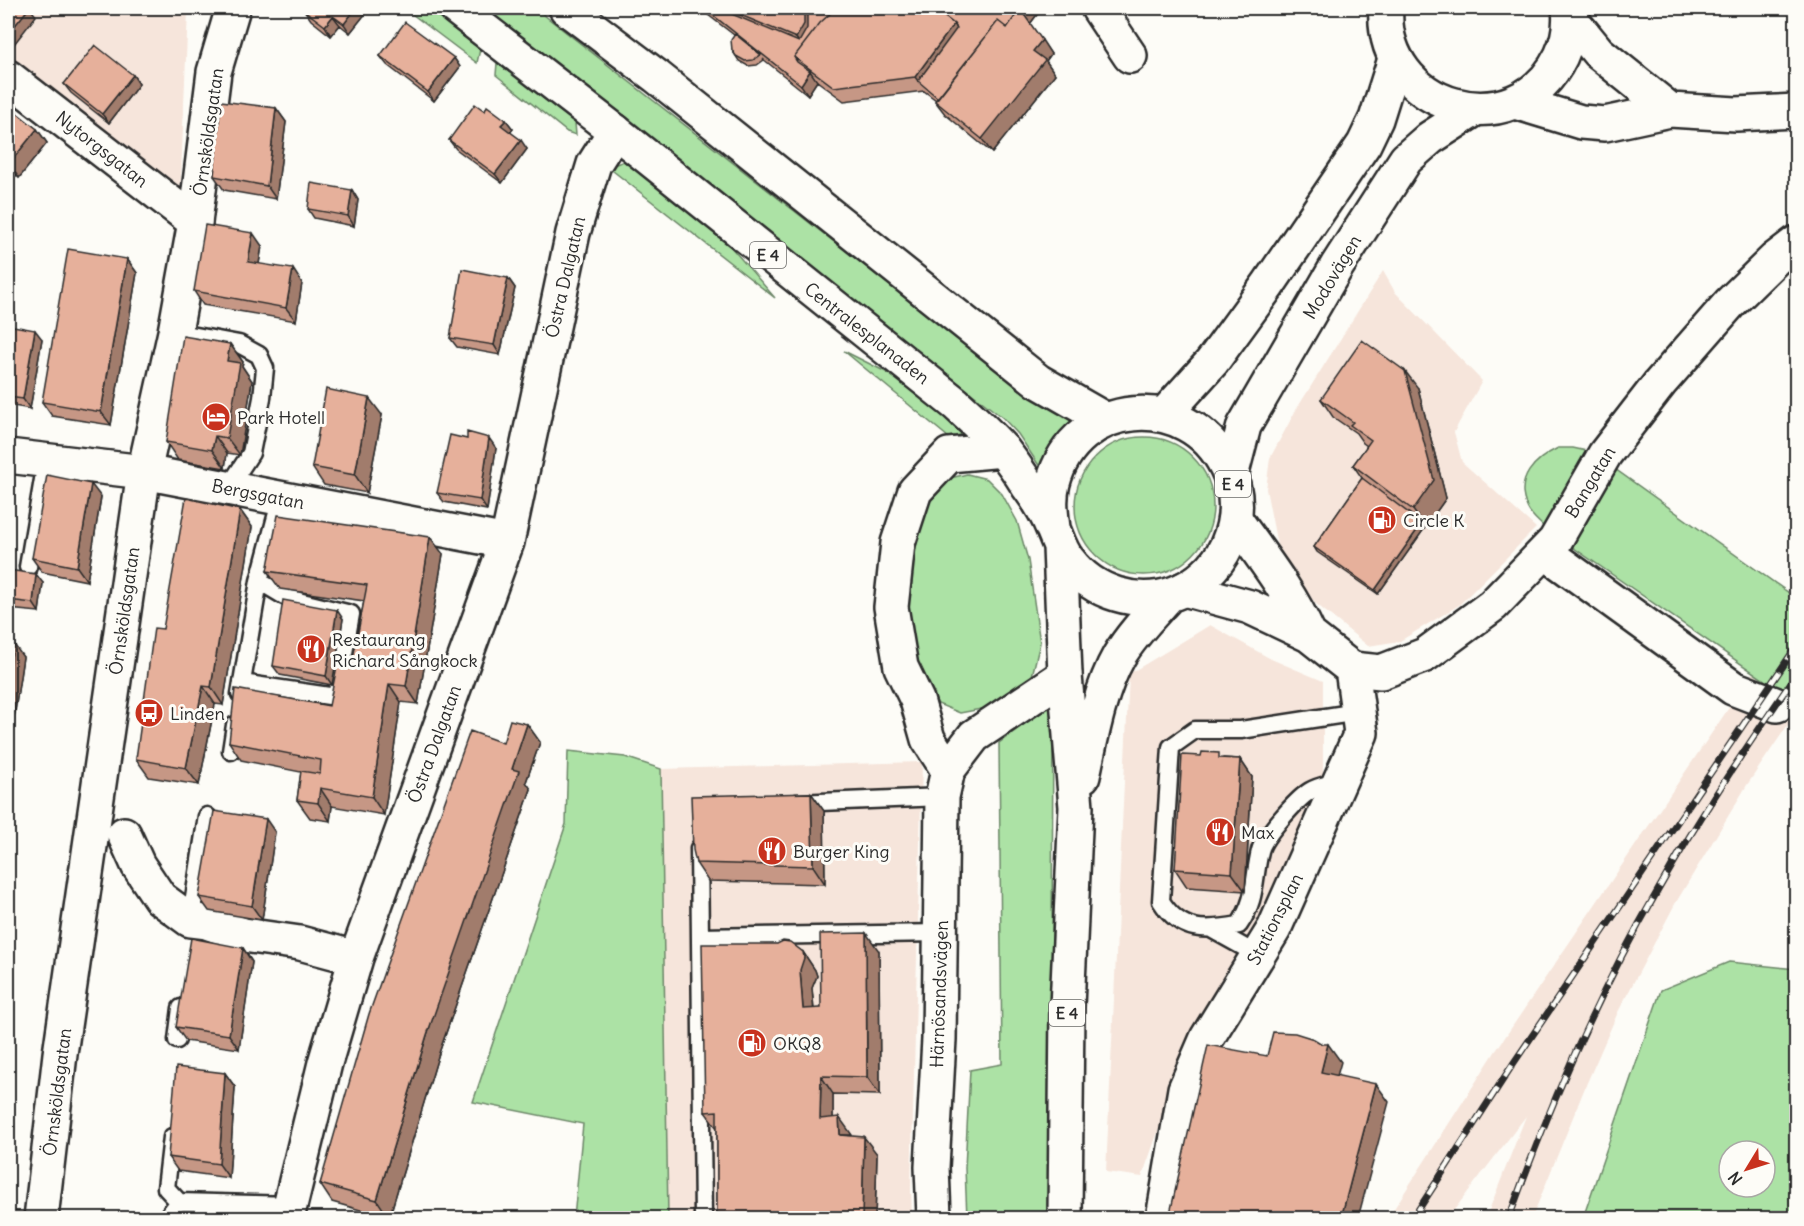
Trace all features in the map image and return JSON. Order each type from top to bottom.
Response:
[{"type":"main road","name":"Örnsköldsgatan","points":[[41,1218],[60,1054],[144,472],[175,332],[195,222],[214,72],[233,8]]},
{"type":"main road","name":"Centralesplanaden","points":[[456,8],[615,131],[956,404],[1003,450],[1030,488],[1056,538]]},
{"type":"main road","points":[[566,8],[656,76],[1038,381],[1106,420]]},
{"type":"main road","points":[[1098,8],[1130,56]]},
{"type":"main road","points":[[1386,8],[1388,40],[1395,59],[1410,79],[1428,95],[1450,105],[1474,109],[1495,108],[1515,102],[1537,88],[1555,68],[1566,44],[1570,13]]},
{"type":"main road","points":[[1570,13],[1598,52],[1670,110]]},
{"type":"main road","points":[[1164,415],[1212,362],[1268,285],[1364,144],[1376,119],[1395,59]]},
{"type":"main road","name":"Nytorgsgatan","points":[[8,77],[195,222]]},
{"type":"main road","points":[[1515,102],[1572,120],[1605,124],[1670,110],[1736,114],[1797,111]]},
{"type":"main road","name":"Modovägen","points":[[1231,476],[1244,426],[1337,266],[1406,159],[1430,138],[1474,109]]},
{"type":"main road","name":"Östra Dalgatan","points":[[289,1211],[325,1063],[356,958],[507,542],[573,233],[594,164],[615,131]]},
{"type":"main road","name":"Bangatan","points":[[1352,669],[1381,672],[1425,656],[1493,605],[1555,541],[1605,454],[1660,383],[1730,303],[1775,258],[1797,243]]},
{"type":"main road","name":"E 4","points":[[1065,1218],[1067,1007],[1077,807],[1056,538],[1051,513],[1052,492],[1063,458],[1082,436],[1106,420],[1135,414],[1164,415],[1186,423],[1206,437],[1221,455],[1231,476],[1236,504],[1235,519],[1229,540],[1218,560],[1203,576],[1176,592],[1148,619],[1117,659],[1097,714],[1077,807]]},
{"type":"main road","points":[[945,783],[928,739],[917,700],[901,667],[891,607],[898,543],[915,491],[949,455],[1003,450]]},
{"type":"main road","name":"Bergsgatan","points":[[8,456],[144,472],[507,542]]},
{"type":"main road","points":[[1235,519],[1275,572],[1298,609],[1309,635]]},
{"type":"main road","name":"E 4","points":[[1056,538],[1068,561],[1092,583],[1106,591],[1137,598],[1176,592]]},
{"type":"main road","points":[[1545,552],[1733,688],[1778,705]]},
{"type":"main road","points":[[1176,592],[1250,606],[1309,635],[1352,669]]},
{"type":"main road","name":"Stationsplan","points":[[1163,1218],[1185,1089],[1207,1038],[1274,929],[1361,734],[1352,669]]},
{"type":"main road","points":[[945,783],[974,736],[1065,675]]},
{"type":"main road","name":"Härnösandsvägen","points":[[934,1218],[932,1167],[939,1039],[945,783]]},
{"type":"main road","points":[[124,834],[138,865],[160,898],[191,928],[206,922],[244,935],[300,943],[356,958]]},
{"type":"lane","points":[[175,332],[239,344],[259,356],[265,368],[262,398],[251,453],[228,488]]},
{"type":"lane","points":[[28,567],[46,462]]},
{"type":"lane","points":[[231,751],[259,581],[281,498]]},
{"type":"lane","points":[[242,683],[336,697],[351,614],[284,596],[259,581]]},
{"type":"lane","points":[[1258,955],[1213,930],[1180,923],[1161,901],[1171,747],[1195,730],[1241,730],[1358,712]]},
{"type":"lane","points":[[1213,930],[1239,926],[1246,916],[1255,890],[1260,849],[1271,829],[1309,792],[1341,780]]},
{"type":"lane","points":[[780,803],[945,783]]},
{"type":"lane","points":[[191,928],[207,816]]},
{"type":"lane","points":[[699,830],[703,1218]]},
{"type":"lane","points":[[700,937],[941,933]]},
{"type":"lane","points":[[177,1040],[184,994]]},
{"type":"lane","points":[[174,1120],[166,1188],[179,1202],[289,1211]]},
{"type":"lane","points":[[166,1218],[179,1202]]},
{"type":"shaded area","points":[[8,8],[190,8],[188,11],[180,198],[8,59]]},
{"type":"shaded area","points":[[1383,271],[1395,292],[1482,381],[1454,432],[1462,462],[1536,528],[1459,605],[1400,641],[1368,646],[1315,603],[1278,550],[1266,489],[1270,458],[1296,410]]},
{"type":"shaded area","points":[[1796,609],[1796,713],[1747,785],[1675,904],[1618,1012],[1532,1218],[1486,1218],[1526,1116],[1448,1218],[1388,1218],[1495,1052]]},
{"type":"shaded area","points":[[1210,625],[1271,659],[1323,681],[1323,796],[1178,1075],[1142,1177],[1106,1172],[1129,674]]},
{"type":"shaded area","points":[[922,762],[912,1218],[668,1218],[661,769]]},
{"type":"green space","points":[[404,8],[427,8],[480,49],[477,63]]},
{"type":"green space","points":[[481,8],[535,8],[1030,395],[1078,417],[1055,438],[1040,467],[1018,434],[1003,418]]},
{"type":"green space","points":[[497,63],[575,123],[576,135],[567,132],[496,75]]},
{"type":"green space","points":[[624,161],[730,246],[775,298],[608,167]]},
{"type":"green space","points":[[844,351],[900,379],[965,431],[960,435],[948,437]]},
{"type":"green space","points":[[1144,437],[1170,442],[1193,457],[1208,480],[1213,506],[1208,532],[1193,555],[1170,570],[1144,575],[1118,570],[1095,555],[1080,532],[1075,506],[1080,480],[1095,457],[1118,442]]},
{"type":"green space","points":[[1558,448],[1573,448],[1591,452],[1796,598],[1796,702],[1545,528],[1535,518],[1528,510],[1524,497],[1525,479],[1535,464]]},
{"type":"green space","points":[[967,474],[987,479],[1002,494],[1017,521],[1028,560],[1040,643],[1031,680],[997,706],[960,713],[938,704],[910,655],[903,606],[923,515],[942,480]]},
{"type":"green space","points":[[1053,702],[1051,1218],[967,1218],[965,1168],[970,1070],[1002,1064],[999,743]]},
{"type":"green space","points":[[568,751],[625,757],[661,769],[668,1218],[574,1218],[583,1124],[473,1102],[566,824]]},
{"type":"green space","points":[[1729,962],[1796,969],[1796,1218],[1583,1218],[1661,990]]},
{"type":"building","points":[[8,8],[29,8],[8,34]]},
{"type":"building","points":[[307,8],[356,8],[344,24],[333,16],[325,26],[304,10]]},
{"type":"building","points":[[704,8],[726,8],[729,13],[799,42],[807,28],[807,13],[818,14],[820,8],[840,8],[820,23],[794,57],[810,71],[801,85]]},
{"type":"building","points":[[726,8],[816,8],[815,10],[804,9],[804,24],[796,38]]},
{"type":"building","points":[[840,8],[930,8],[954,24],[915,77],[834,87],[794,57],[820,23]]},
{"type":"building","points":[[959,8],[1029,8],[1024,14],[1020,9],[1007,28],[998,21],[938,98],[918,81],[957,28],[942,15],[958,12]]},
{"type":"building","points":[[1020,9],[1042,40],[1033,51],[1045,60],[982,139],[935,101],[998,21],[1007,28]]},
{"type":"building","points":[[405,22],[454,58],[428,92],[380,56]]},
{"type":"building","points":[[735,34],[761,55],[753,60],[745,61],[736,56],[732,50],[731,40]]},
{"type":"building","points":[[95,45],[133,75],[102,114],[64,84]]},
{"type":"building","points":[[221,101],[276,108],[267,186],[214,176]]},
{"type":"building","points":[[475,104],[485,111],[487,106],[506,120],[501,125],[521,140],[495,174],[449,140]]},
{"type":"building","points":[[8,106],[37,129],[9,164],[8,163]]},
{"type":"building","points":[[311,183],[352,190],[348,216],[308,209]]},
{"type":"building","points":[[205,225],[253,233],[248,262],[293,269],[286,308],[194,291]]},
{"type":"building","points":[[68,249],[127,259],[101,412],[42,402]]},
{"type":"building","points":[[462,269],[508,278],[494,345],[450,338]]},
{"type":"building","points":[[8,325],[35,330],[23,399],[8,397]]},
{"type":"building","name":"Park Hotell","points":[[183,336],[230,344],[227,361],[240,363],[227,438],[215,436],[212,450],[166,442]]},
{"type":"building","points":[[1362,340],[1405,371],[1434,480],[1413,510],[1353,465],[1371,440],[1350,425],[1353,422],[1321,399]]},
{"type":"building","points":[[326,389],[369,398],[355,475],[312,467]]},
{"type":"building","points":[[467,432],[489,438],[480,500],[437,493],[450,435],[467,439]]},
{"type":"building","points":[[47,475],[91,484],[77,567],[32,558]]},
{"type":"building","points":[[1362,478],[1422,523],[1375,590],[1314,547]]},
{"type":"building","points":[[186,498],[240,510],[211,687],[203,686],[186,768],[136,759],[154,628],[163,629]]},
{"type":"building","points":[[278,515],[430,537],[406,686],[389,684],[372,797],[320,788],[318,803],[297,800],[301,771],[320,774],[321,760],[229,742],[235,689],[329,706],[337,666],[351,669],[367,585],[267,571]]},
{"type":"building","points":[[8,570],[36,574],[33,603],[8,600]]},
{"type":"building","points":[[283,600],[337,610],[326,676],[273,666]]},
{"type":"building","points":[[8,642],[13,643],[8,681]]},
{"type":"building","points":[[510,720],[527,724],[512,769],[519,771],[427,1035],[377,1200],[320,1184],[369,1014],[470,731],[503,743]]},
{"type":"building","name":"Max","points":[[1202,752],[1219,753],[1219,758],[1240,759],[1232,873],[1175,869],[1182,755],[1201,756]]},
{"type":"building","points":[[811,793],[813,866],[696,863],[693,850],[691,796]]},
{"type":"building","points":[[214,811],[266,819],[252,906],[199,897]]},
{"type":"building","points":[[866,933],[867,1077],[821,1076],[820,1119],[839,1117],[840,1135],[864,1137],[862,1218],[717,1218],[717,1111],[705,1112],[702,944],[790,942],[803,952],[804,958],[800,970],[803,1009],[821,1008],[820,934]]},
{"type":"building","points":[[191,938],[243,948],[229,1035],[176,1027]]},
{"type":"building","points":[[1273,1032],[1295,1033],[1322,1044],[1328,1044],[1321,1072],[1376,1084],[1341,1218],[1169,1218],[1208,1045],[1267,1056]]},
{"type":"building","points":[[176,1067],[225,1073],[219,1164],[168,1157]]},
{"type":"building","points":[[165,1214],[202,1218],[164,1218]]},
{"type":"railway","points":[[1413,1218],[1513,1064],[1796,647]]},
{"type":"railway","points":[[1509,1218],[1558,1093],[1594,1011],[1635,931],[1707,809],[1796,675]]},
{"type":"place","name":"Park Hotell","points":[[216,417]]},
{"type":"place","name":"Circle K","points":[[1382,520]]},
{"type":"place","name":"Restaurang Richard Sångkock","points":[[311,649]]},
{"type":"place","name":"Linden","points":[[149,713]]},
{"type":"place","name":"Max","points":[[1220,832]]},
{"type":"place","name":"Burger King","points":[[772,851]]},
{"type":"place","name":"OKQ8","points":[[752,1043]]}]
